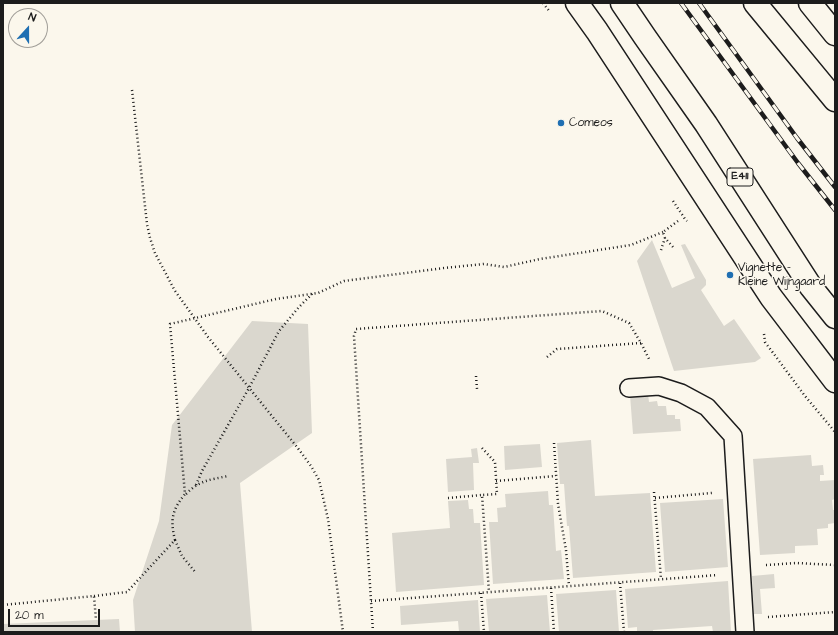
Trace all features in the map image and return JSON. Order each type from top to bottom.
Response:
[{"type":"main road","points":[[577,3],[598,31],[771,297],[835,381]]},
{"type":"main road","name":"E411","points":[[622,3],[706,124],[811,287],[835,317]]},
{"type":"main road","points":[[755,3],[835,100]]},
{"type":"main road","points":[[810,3],[835,34]]},
{"type":"lane","points":[[629,388],[659,386],[681,393],[707,407],[732,436],[746,632]]},
{"type":"path","points":[[132,90],[144,202],[150,238],[155,252],[172,285],[208,337],[297,447],[319,480],[328,518],[343,632]]},
{"type":"path","points":[[186,494],[170,324],[276,299],[318,292],[344,281],[484,264],[504,267],[540,259],[631,245],[663,232],[678,221]]},
{"type":"path","points":[[663,232],[665,238],[673,247]]},
{"type":"path","points":[[661,250],[665,238]]},
{"type":"path","points":[[196,485],[207,462],[279,331],[313,293]]},
{"type":"path","points":[[373,632],[354,336],[356,329],[602,311],[629,323],[646,352],[659,386]]},
{"type":"path","points":[[547,357],[557,349],[641,343]]},
{"type":"path","points":[[476,376],[477,389]]},
{"type":"path","points":[[554,443],[558,504],[566,550],[569,586]]},
{"type":"path","points":[[448,498],[497,494],[495,462],[482,448]]},
{"type":"path","points":[[196,573],[182,556],[174,540],[172,519],[176,508],[186,494],[196,485],[205,481],[228,476]]},
{"type":"path","points":[[496,481],[556,476]]},
{"type":"path","points":[[654,492],[661,579]]},
{"type":"path","points":[[655,498],[706,494]]},
{"type":"path","points":[[482,495],[489,592]]},
{"type":"path","points":[[3,605],[126,592],[174,540]]},
{"type":"path","points":[[371,601],[742,574],[753,566],[796,563],[835,565]]},
{"type":"path","points":[[620,582],[624,632]]},
{"type":"path","points":[[551,588],[554,632]]},
{"type":"path","points":[[481,593],[484,632]]},
{"type":"path","points":[[94,596],[96,620]]},
{"type":"path","points":[[771,617],[835,612]]},
{"type":"shaded area","points":[[652,240],[672,288],[695,278],[681,245],[685,244],[706,280],[706,285],[701,290],[724,326],[734,319],[761,358],[755,362],[674,371],[637,261]]},
{"type":"shaded area","points":[[252,321],[308,324],[312,433],[240,483],[252,632],[135,632],[133,600],[159,521],[172,425]]},
{"type":"shaded area","points":[[648,394],[649,402],[657,401],[658,406],[666,406],[667,415],[675,415],[675,419],[680,419],[681,431],[633,434],[630,395]]},
{"type":"shaded area","points":[[591,440],[595,496],[650,493],[656,572],[573,578],[569,526],[567,526],[564,484],[560,484],[557,443]]},
{"type":"shaded area","points":[[540,444],[542,467],[505,470],[504,446]]},
{"type":"shaded area","points":[[477,448],[479,463],[473,463],[474,490],[448,492],[446,459],[472,457],[471,449]]},
{"type":"shaded area","points":[[811,455],[812,466],[823,465],[824,475],[820,475],[820,481],[835,480],[835,499],[832,500],[833,510],[835,510],[835,523],[828,524],[828,528],[817,529],[818,545],[795,546],[795,553],[760,555],[753,459]]},
{"type":"shaded area","points":[[548,491],[549,505],[553,505],[556,551],[561,550],[564,579],[493,584],[489,522],[498,522],[497,508],[506,507],[505,494]]},
{"type":"shaded area","points":[[723,499],[728,567],[665,572],[660,503]]},
{"type":"shaded area","points":[[468,500],[469,509],[473,509],[474,523],[480,523],[484,585],[396,592],[392,533],[450,528],[448,501]]},
{"type":"shaded area","points":[[774,574],[775,588],[760,589],[762,614],[754,614],[752,576]]},
{"type":"shaded area","points":[[728,581],[731,632],[713,632],[712,626],[653,630],[653,632],[637,632],[637,627],[628,628],[625,589]]},
{"type":"shaded area","points":[[616,590],[619,632],[559,632],[556,594]]},
{"type":"shaded area","points":[[547,595],[550,632],[489,632],[486,599]]},
{"type":"shaded area","points":[[478,600],[480,632],[459,632],[458,621],[401,625],[400,606]]},
{"type":"shaded area","points":[[119,619],[120,632],[3,632],[3,624]]},
{"type":"railway","points":[[681,3],[798,163],[835,210]]},
{"type":"railway","points":[[699,3],[797,138],[835,187]]},
{"type":"place","name":"Comeos","points":[[561,123]]},
{"type":"place","name":"Vignette - Kleine Wijngaard","points":[[730,275]]}]
